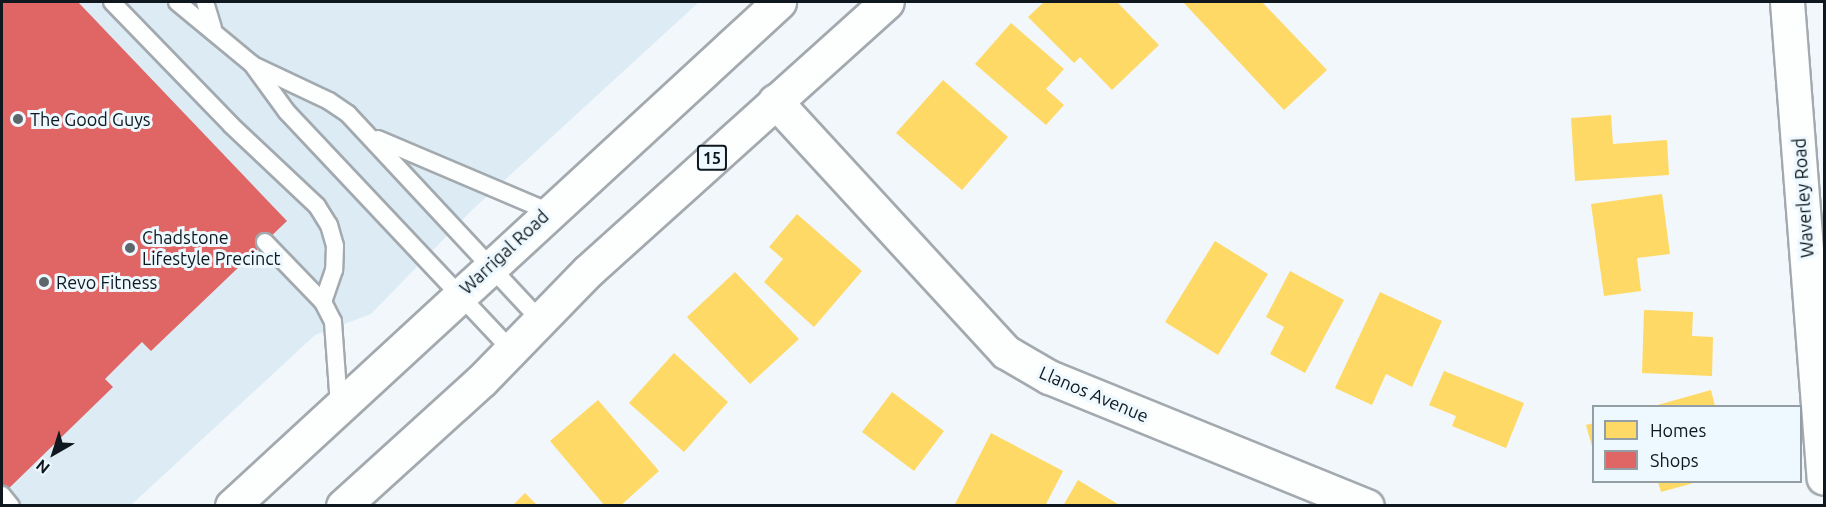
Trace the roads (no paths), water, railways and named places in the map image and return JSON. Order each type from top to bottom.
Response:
[{"type":"main road","name":"Warrigal Road","points":[[232,506],[489,265],[779,2]]},
{"type":"main road","name":"15","points":[[358,501],[588,271],[888,2]]},
{"type":"main road","name":"Waverley Road","points":[[1786,9],[1824,478]]},
{"type":"main road","name":"Llanos Avenue","points":[[775,101],[1006,352],[1049,377],[1367,506]]},
{"type":"lane","points":[[112,2],[231,125],[317,206],[329,225],[335,246],[334,270],[322,302]]},
{"type":"lane","points":[[177,2],[195,18],[213,28],[252,64],[287,112],[511,350]]},
{"type":"lane","points":[[205,2],[213,28]]},
{"type":"lane","points":[[252,64],[329,100],[364,131],[540,320]]},
{"type":"lane","points":[[364,131],[548,212]]},
{"type":"lane","points":[[265,242],[322,302],[335,335],[339,405]]},
{"type":"lane","points":[[2,495],[11,506]]},
{"type":"place","name":"The Good Guys","points":[[18,119]]},
{"type":"place","name":"Chadstone Lifestyle Precinct","points":[[130,248]]},
{"type":"place","name":"Revo Fitness","points":[[44,282]]}]
